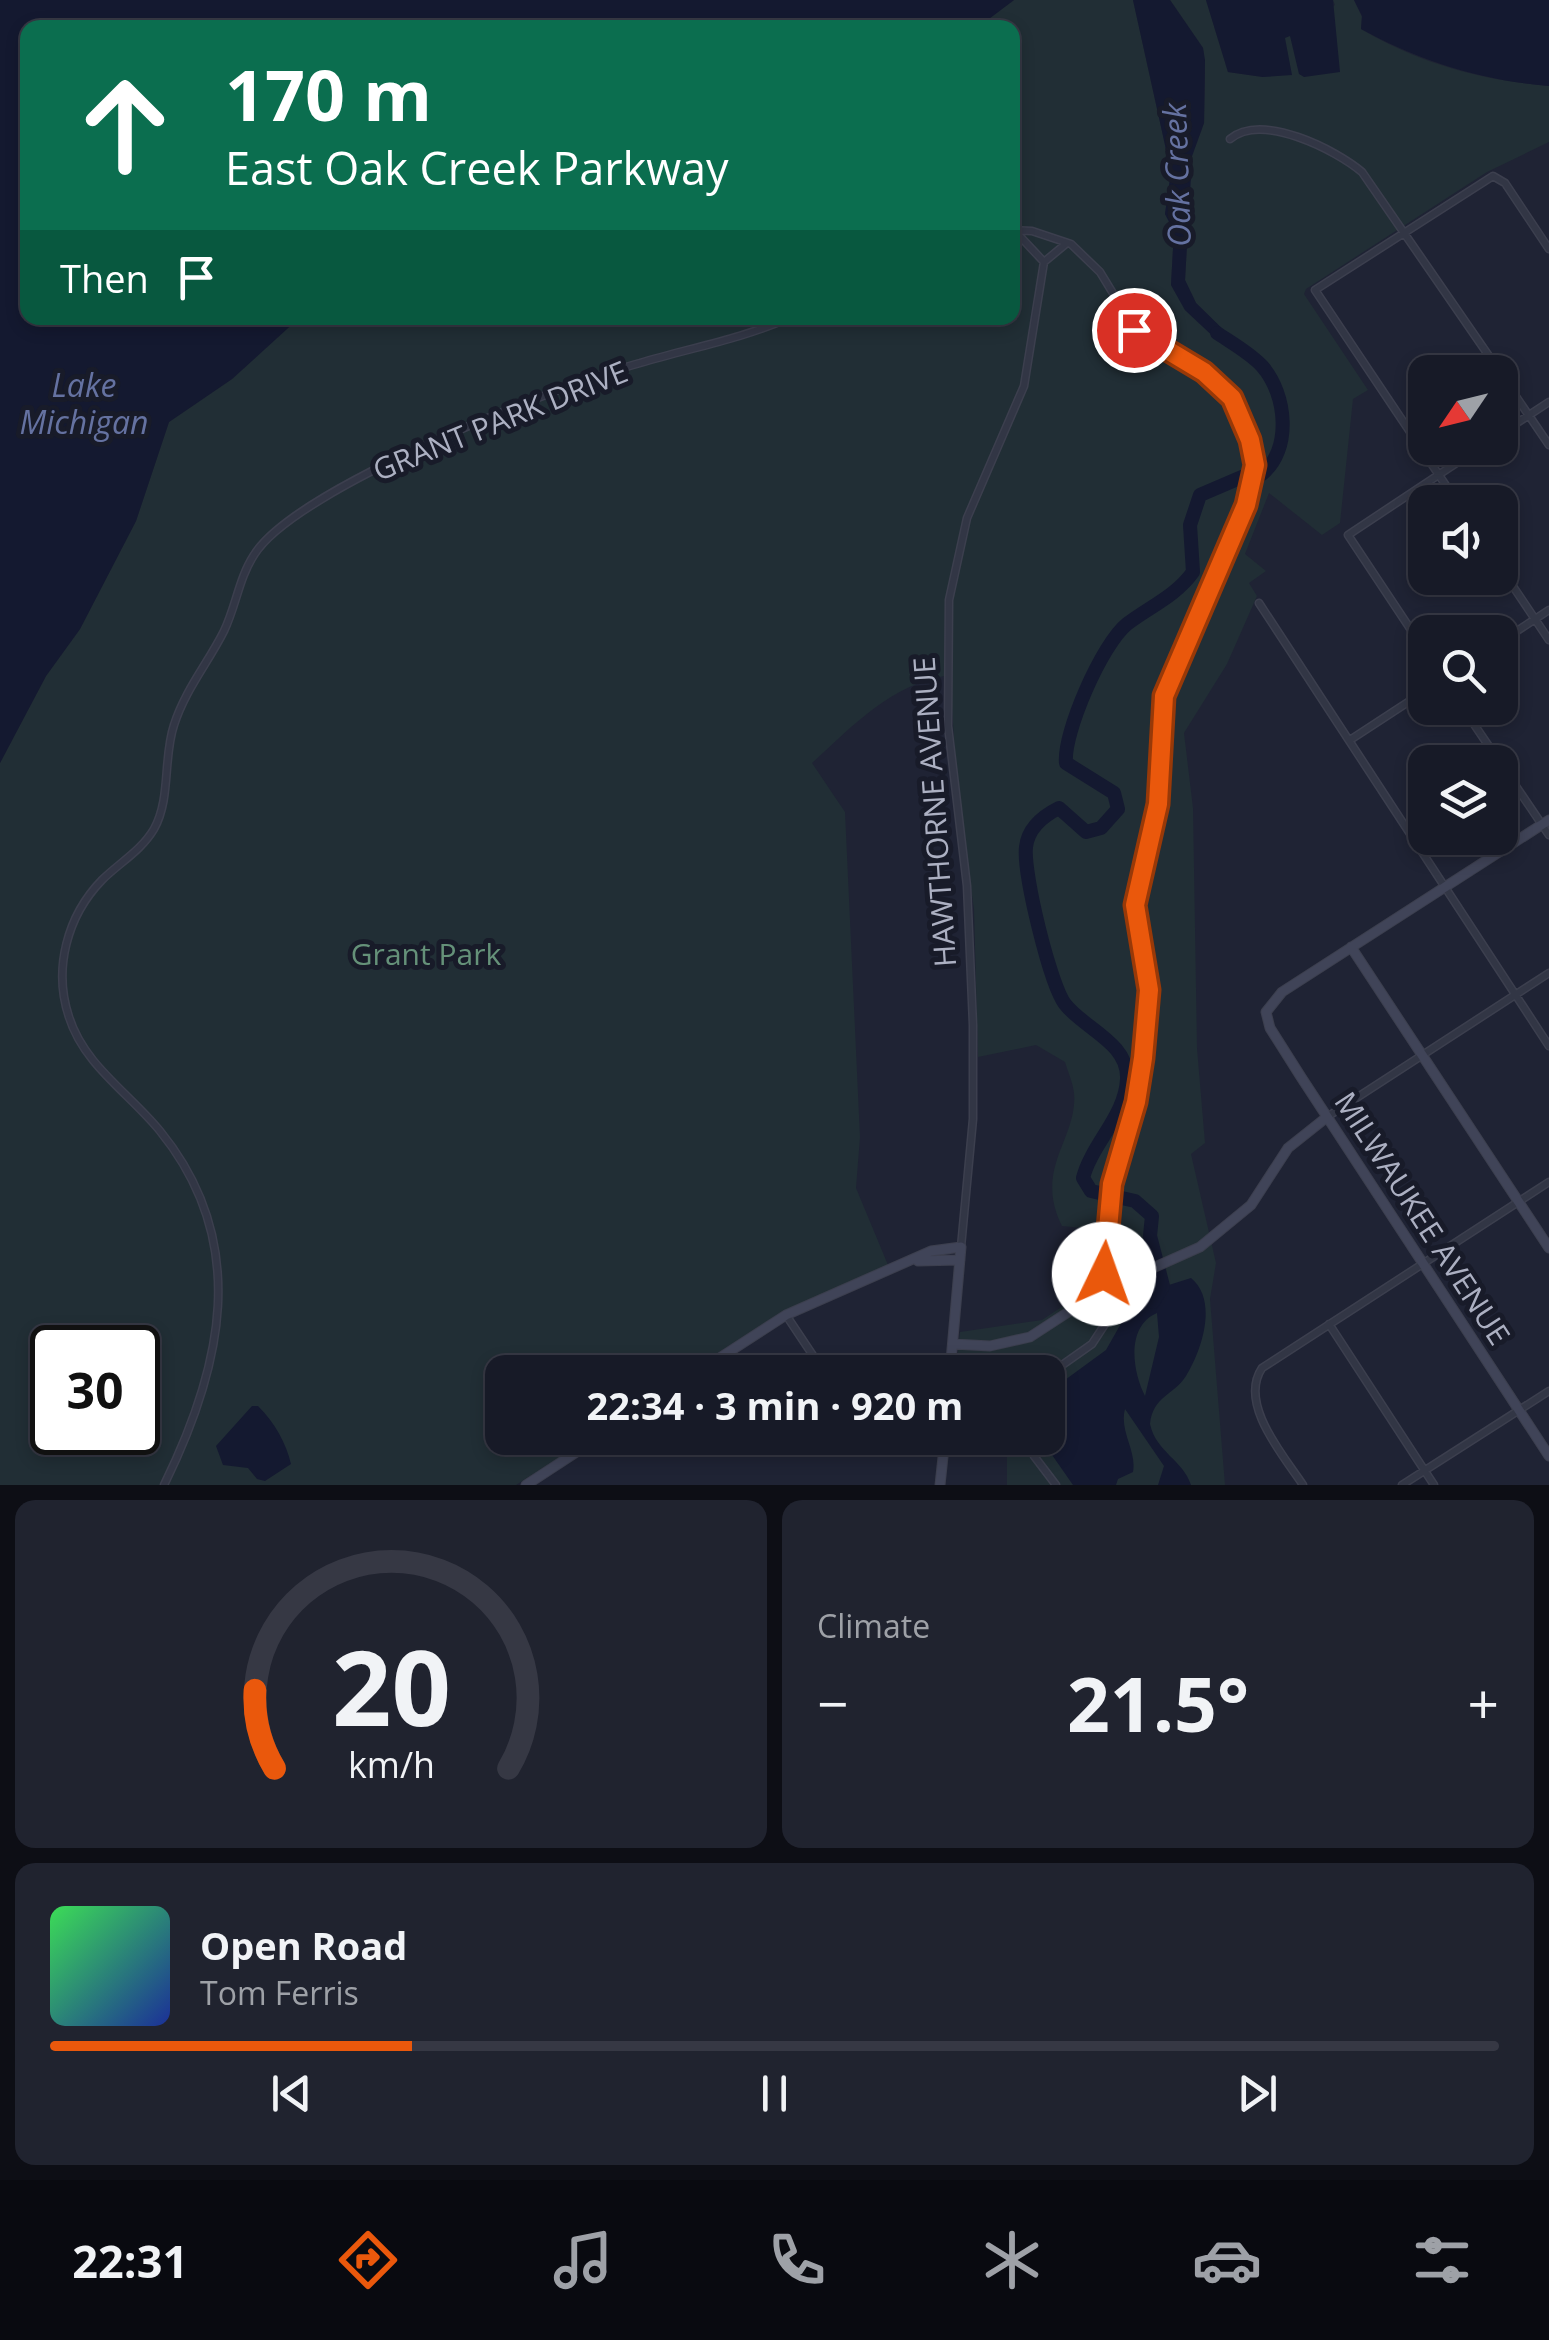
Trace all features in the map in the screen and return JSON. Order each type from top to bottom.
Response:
[{"type":"street","points":[[1230,139],[1243,132],[1280,134],[1333,150],[1370,180],[1488,355]]},
{"type":"street","points":[[1445,485],[1315,290],[1488,178],[1499,177],[1549,248]]},
{"type":"street","points":[[1020,230],[1068,242],[1094,264],[1139,336],[1204,372],[1232,398],[1250,440],[1255,465],[1251,488],[1164,696],[1158,804],[1135,905],[1149,990],[1138,1090],[1108,1208],[1102,1259],[1106,1327],[1092,1344],[1065,1362]]},
{"type":"street","points":[[1020,237],[1044,262],[1068,242]]},
{"type":"street","name":"HAWTHORNE AVENUE","points":[[952,1355],[972,1120],[973,1026],[967,886],[948,726],[949,600],[967,518],[1024,386],[1044,262]]},
{"type":"street","name":"GRANT PARK DRIVE","points":[[164,1485],[198,1412],[214,1359],[220,1296],[211,1234],[175,1151],[77,1038],[63,994],[63,956],[77,915],[90,894],[144,844],[159,819],[173,726],[195,677],[222,634],[254,554],[286,522],[418,449],[638,363],[706,347],[769,325]]},
{"type":"street","points":[[1518,400],[1549,446]]},
{"type":"street","points":[[1518,422],[1549,402]]},
{"type":"street","points":[[1408,626],[1348,535],[1453,465]]},
{"type":"street","points":[[1518,594],[1549,640]]},
{"type":"street","points":[[1259,602],[1549,1046]]},
{"type":"street","points":[[1518,630],[1549,610]]},
{"type":"street","points":[[1350,740],[1408,702]]},
{"type":"street","points":[[1475,725],[1546,823],[1549,835]]},
{"type":"street","points":[[1546,823],[1351,947],[1549,1248]]},
{"type":"street","name":"MILWAUKEE AVENUE","points":[[1351,947],[1269,1004],[1270,1028],[1549,1456]]},
{"type":"street","points":[[953,1344],[990,1346],[1030,1337],[1106,1288],[1200,1247],[1258,1196],[1288,1148],[1327,1117],[1549,973]]},
{"type":"street","points":[[1303,1485],[1261,1416],[1257,1387],[1262,1368],[1549,1182]]},
{"type":"street","points":[[724,1355],[786,1315],[930,1251],[962,1247]]},
{"type":"street","points":[[906,1264],[938,1257],[960,1260]]},
{"type":"street","points":[[786,1315],[813,1355]]},
{"type":"street","points":[[1329,1324],[1434,1485]]},
{"type":"street","points":[[1402,1485],[1549,1391]]},
{"type":"street","points":[[526,1485],[572,1455]]},
{"type":"street","points":[[940,1485],[943,1455]]},
{"type":"street","points":[[1035,1455],[1056,1485]]},
{"type":"green space","name":"Grant Park","points":[[1014,0],[1133,0],[1171,172],[1165,214],[1174,231],[1171,285],[1185,310],[1217,340],[1233,340],[1196,303],[1185,280],[1192,156],[1204,123],[1203,48],[1170,0],[1206,0],[1228,72],[1263,77],[1285,37],[1335,5],[1333,0],[1354,0],[1362,17],[1361,29],[1406,52],[1475,75],[1549,86],[1549,142],[1487,172],[1306,289],[1304,294],[1368,390],[1353,399],[1340,523],[1322,535],[1269,493],[1245,554],[1266,571],[1249,583],[1257,596],[1227,664],[1184,733],[1193,808],[1197,1048],[1205,1143],[1191,1154],[1216,1263],[1210,1299],[1225,1485],[1007,1485],[1007,1455],[1065,1455],[1065,1355],[958,1355],[960,1332],[1042,1320],[1093,1286],[1092,1229],[1062,1226],[1054,1206],[1054,1171],[1073,1110],[1073,1089],[1065,1062],[1036,1045],[978,1057],[974,909],[958,803],[950,675],[892,697],[859,720],[812,763],[845,812],[860,1137],[856,1188],[888,1265],[780,1313],[715,1355],[485,1355],[485,1455],[563,1455],[516,1485],[0,1485],[0,763],[46,676],[80,629],[136,521],[169,422],[232,379],[291,325],[1020,325],[1020,20],[987,20]]},
{"type":"water","name":"Lake Michigan","points":[[0,0],[1014,0],[988,20],[20,20],[20,325],[291,325],[232,379],[169,422],[136,521],[80,629],[46,676],[0,763]]},
{"type":"water","points":[[1133,0],[1170,0],[1203,48],[1204,123],[1192,156],[1185,280],[1196,303],[1234,340],[1229,343],[1217,340],[1185,310],[1171,285],[1174,231],[1165,214],[1171,172]]},
{"type":"water","points":[[1206,0],[1333,0],[1340,72],[1304,77],[1299,74],[1290,36],[1285,38],[1292,75],[1263,77],[1228,72]]},
{"type":"water","points":[[1354,0],[1549,0],[1549,86],[1475,74],[1406,51],[1361,29],[1362,16]]},
{"type":"water","points":[[1191,1278],[1204,1300],[1205,1327],[1197,1354],[1181,1383],[1159,1402],[1150,1424],[1158,1442],[1191,1485],[1158,1485],[1164,1466],[1125,1409],[1124,1425],[1134,1464],[1133,1472],[1118,1479],[1116,1485],[1073,1485],[1052,1455],[1065,1455],[1065,1380],[1106,1350],[1123,1320],[1153,1290]],"holes":[[[1157,1313],[1159,1337],[1145,1396],[1134,1350],[1140,1328]]]},
{"type":"water","points":[[252,1406],[258,1406],[275,1426],[291,1464],[265,1481],[257,1479],[248,1468],[223,1465],[216,1446]]},
{"type":"waterway","name":"Oak Creek","points":[[1153,1302],[1163,1286],[1150,1236],[1152,1216],[1135,1201],[1091,1191],[1083,1178],[1121,1105],[1126,1066],[1113,1046],[1073,1013],[1059,993],[1033,903],[1026,847],[1037,823],[1059,808],[1086,832],[1101,828],[1118,809],[1114,793],[1066,763],[1071,731],[1086,690],[1117,634],[1179,588],[1193,572],[1190,525],[1200,495],[1242,477],[1262,474],[1278,451],[1283,422],[1277,391],[1262,366],[1217,333]]},
{"type":"route","points":[[1104,1274],[1103,1250],[1112,1184],[1136,1102],[1143,1058],[1149,990],[1135,905],[1158,804],[1164,696],[1246,505],[1255,465],[1250,440],[1232,398],[1204,372],[1148,342],[1134,330]]}]
